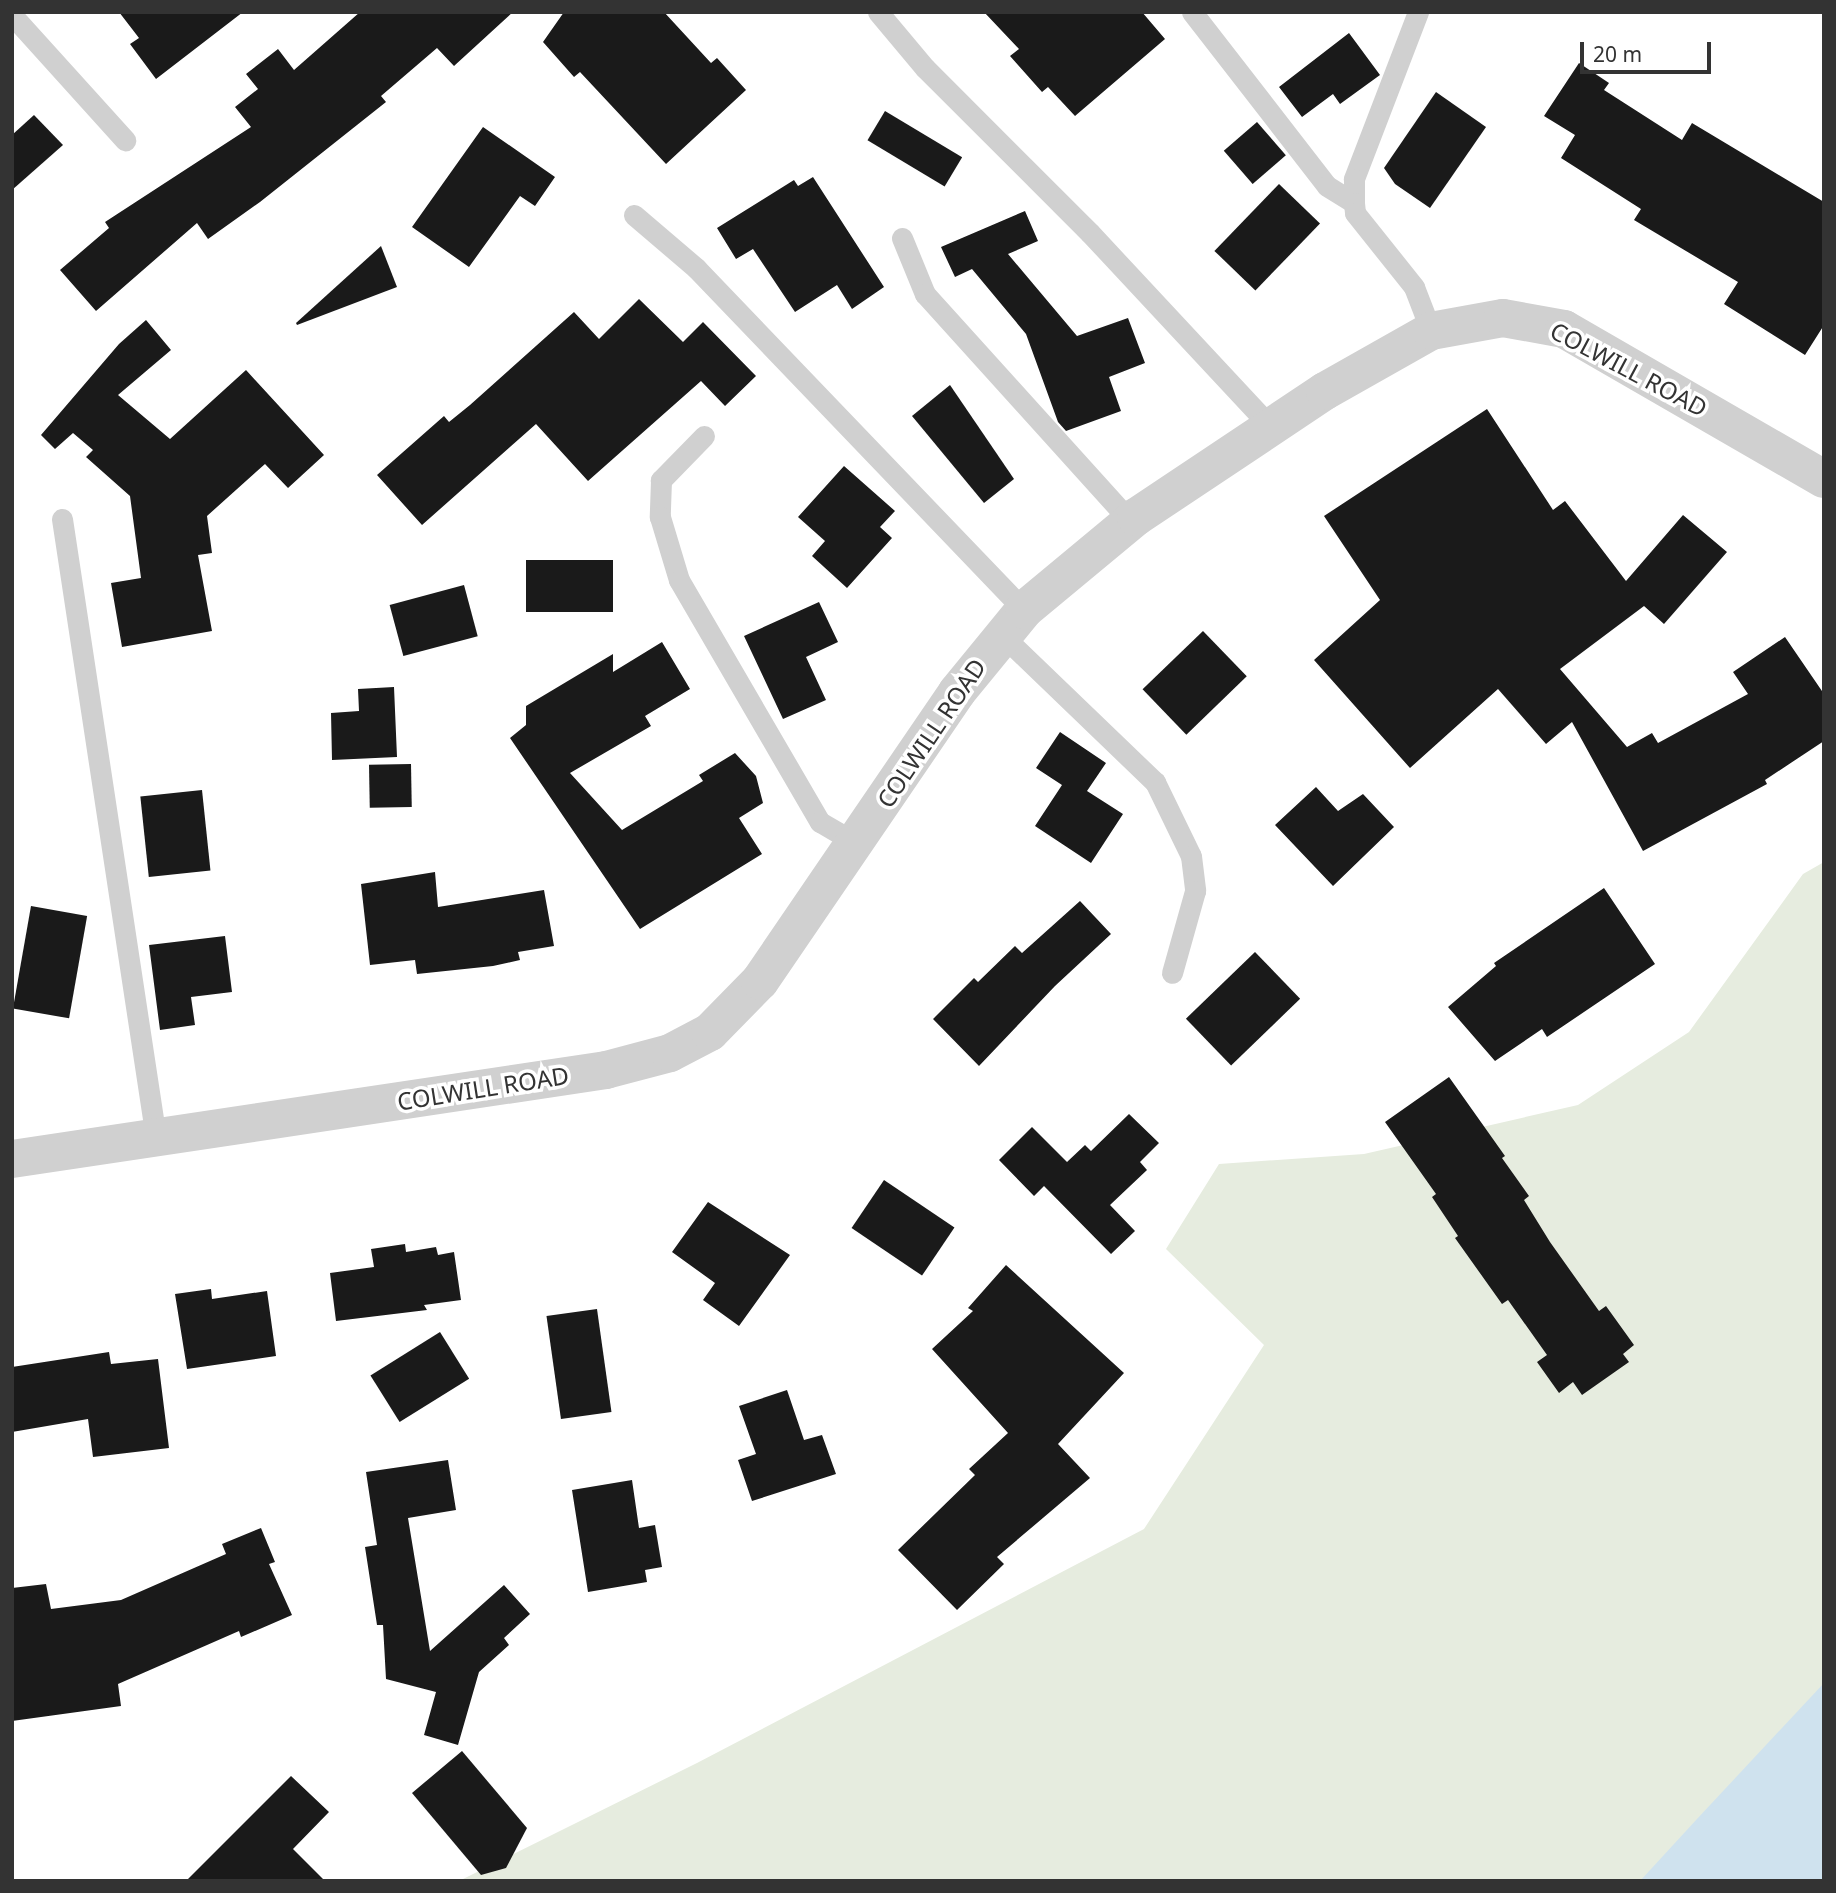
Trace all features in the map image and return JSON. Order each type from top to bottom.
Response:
[{"type":"street","name":"COLWILL ROAD","points":[[12,1159],[606,1070],[670,1053],[710,1031],[737,1008],[856,844],[957,692],[1012,622],[1130,522],[1271,427],[1431,331],[1503,318],[1537,320],[1564,329],[1824,478]]},
{"type":"lane","points":[[878,12],[925,68],[1090,233],[1271,427]]},
{"type":"lane","points":[[1418,12],[1354,179],[1354,203],[1355,213],[1414,287],[1431,331]]},
{"type":"lane","points":[[1194,13],[1327,186],[1354,203]]},
{"type":"lane","points":[[12,15],[125,140]]},
{"type":"lane","points":[[634,215],[696,268],[1155,782],[1191,856],[1195,891],[1172,973]]},
{"type":"lane","points":[[902,238],[925,294],[1130,522]]},
{"type":"lane","points":[[704,436],[661,480],[660,517],[679,580],[820,822],[856,844]]},
{"type":"lane","points":[[62,520],[156,1138]]},
{"type":"shaded area","points":[[1824,862],[1824,1881],[459,1881],[697,1763],[1144,1529],[1264,1345],[1166,1249],[1219,1164],[1364,1154],[1578,1105],[1689,1032],[1803,874]]},
{"type":"water","points":[[1824,1683],[1824,1881],[1640,1881],[1697,1819]]},
{"type":"building","points":[[119,12],[243,12],[156,79],[130,44],[139,38]]},
{"type":"building","points":[[360,12],[513,12],[454,66],[437,48],[381,96],[386,102],[260,202],[208,239],[197,223],[96,311],[60,270],[109,228],[105,222],[251,127],[235,107],[258,89],[246,74],[278,49],[294,70]]},
{"type":"building","points":[[564,12],[664,12],[711,63],[717,58],[746,90],[666,164],[580,72],[574,77],[543,42]]},
{"type":"building","points":[[984,12],[1142,12],[1165,39],[1075,116],[1048,87],[1042,92],[1010,56],[1019,49]]},
{"type":"building","points":[[1349,33],[1380,75],[1340,104],[1333,94],[1302,117],[1279,87]]},
{"type":"building","points":[[1579,63],[1609,83],[1604,90],[1682,140],[1692,123],[1824,202],[1824,325],[1805,355],[1724,304],[1738,282],[1634,220],[1641,209],[1561,158],[1575,135],[1544,116]]},
{"type":"building","points":[[1436,92],[1486,127],[1430,208],[1395,184],[1384,168]]},
{"type":"building","points":[[885,111],[962,157],[945,186],[867,140]]},
{"type":"building","points":[[34,115],[63,145],[12,190],[12,135]]},
{"type":"building","points":[[1257,122],[1286,155],[1253,184],[1224,151]]},
{"type":"building","points":[[483,127],[555,177],[535,206],[520,196],[469,267],[412,227]]},
{"type":"building","points":[[813,177],[884,287],[852,309],[837,285],[795,312],[753,249],[736,259],[717,228],[794,180],[798,186]]},
{"type":"building","points":[[1279,184],[1320,224],[1255,290],[1214,251]]},
{"type":"building","points":[[1025,211],[1038,241],[1008,254],[1077,336],[1128,318],[1145,363],[1109,377],[1121,411],[1066,431],[1058,422],[1026,334],[972,269],[955,277],[941,247]]},
{"type":"building","points":[[381,246],[397,287],[297,325],[296,323]]},
{"type":"building","points":[[639,299],[683,342],[703,322],[756,376],[725,406],[701,381],[588,481],[536,424],[422,525],[377,475],[444,416],[449,422],[470,405],[574,312],[599,339]]},
{"type":"building","points":[[146,320],[171,350],[118,395],[170,439],[246,370],[324,455],[288,488],[265,464],[207,516],[212,553],[198,555],[212,631],[122,647],[111,583],[141,578],[130,496],[86,457],[93,450],[73,433],[55,449],[41,435],[119,344]]},
{"type":"building","points":[[950,385],[1014,479],[984,503],[912,416]]},
{"type":"building","points":[[1487,409],[1553,510],[1565,501],[1626,581],[1683,515],[1727,552],[1664,624],[1644,606],[1560,669],[1627,747],[1652,733],[1658,743],[1748,694],[1733,672],[1785,637],[1824,694],[1824,741],[1765,780],[1767,784],[1643,851],[1572,722],[1546,744],[1498,689],[1410,768],[1314,660],[1380,600],[1324,516]]},
{"type":"building","points":[[844,466],[895,511],[880,527],[892,538],[847,588],[812,556],[825,541],[798,517]]},
{"type":"building","points":[[526,560],[613,560],[613,612],[526,612]]},
{"type":"building","points":[[464,585],[478,636],[403,656],[390,605]]},
{"type":"building","points":[[819,602],[838,642],[806,657],[826,700],[783,719],[744,636]]},
{"type":"building","points":[[1203,631],[1247,676],[1186,735],[1143,689]]},
{"type":"building","points":[[662,642],[690,689],[645,716],[651,726],[570,773],[622,830],[703,781],[699,775],[735,753],[756,776],[763,803],[739,818],[762,854],[640,929],[510,738],[526,725],[526,706],[613,654],[613,672]]},
{"type":"building","points":[[394,687],[397,757],[332,760],[331,713],[359,711],[358,689]]},
{"type":"building","points":[[1060,732],[1106,763],[1087,791],[1123,814],[1091,863],[1035,826],[1062,785],[1036,768]]},
{"type":"building","points":[[411,764],[412,807],[370,808],[369,765]]},
{"type":"building","points":[[1316,787],[1338,811],[1363,794],[1394,827],[1333,886],[1275,825]]},
{"type":"building","points":[[202,790],[210,871],[149,877],[140,796]]},
{"type":"building","points":[[435,872],[438,907],[544,890],[554,946],[518,952],[520,960],[493,966],[417,974],[415,960],[370,965],[361,884]]},
{"type":"building","points":[[1604,888],[1655,964],[1547,1037],[1542,1029],[1495,1061],[1448,1007],[1496,966],[1494,963]]},
{"type":"building","points":[[1080,901],[1111,934],[1055,986],[979,1066],[933,1019],[974,978],[978,982],[1015,946],[1022,953]]},
{"type":"building","points":[[31,906],[87,916],[69,1018],[13,1008]]},
{"type":"building","points":[[225,936],[232,992],[191,997],[195,1025],[160,1030],[149,945]]},
{"type":"building","points":[[1255,952],[1300,999],[1231,1065],[1186,1019]]},
{"type":"building","points":[[1449,1077],[1505,1156],[1502,1158],[1529,1196],[1524,1200],[1550,1242],[1599,1311],[1606,1306],[1634,1345],[1623,1354],[1629,1362],[1582,1395],[1573,1382],[1559,1393],[1537,1362],[1547,1355],[1508,1300],[1502,1304],[1455,1238],[1458,1236],[1432,1197],[1436,1194],[1385,1122]]},
{"type":"building","points":[[1129,1114],[1159,1143],[1140,1162],[1147,1170],[1110,1205],[1135,1231],[1111,1254],[1044,1186],[1034,1196],[999,1160],[1032,1127],[1067,1162],[1085,1145],[1091,1151]]},
{"type":"building","points":[[884,1180],[954,1228],[922,1276],[852,1228]]},
{"type":"building","points":[[708,1202],[790,1255],[739,1326],[703,1300],[715,1283],[672,1252]]},
{"type":"building","points":[[405,1244],[406,1252],[436,1247],[438,1255],[454,1252],[461,1300],[424,1305],[427,1310],[336,1321],[330,1273],[374,1267],[371,1249]]},
{"type":"building","points":[[1006,1265],[1124,1373],[1058,1444],[1090,1478],[997,1557],[1004,1564],[957,1610],[898,1550],[975,1475],[969,1469],[1008,1433],[932,1349],[973,1311],[968,1308]]},
{"type":"building","points":[[211,1289],[212,1299],[267,1291],[276,1356],[187,1369],[175,1294]]},
{"type":"building","points":[[597,1309],[611,1412],[561,1419],[546,1316]]},
{"type":"building","points":[[440,1332],[469,1379],[400,1422],[370,1375]]},
{"type":"building","points":[[109,1352],[111,1364],[158,1359],[169,1448],[93,1457],[88,1419],[12,1432],[12,1367]]},
{"type":"building","points":[[787,1390],[804,1440],[822,1435],[836,1474],[752,1501],[738,1460],[756,1454],[739,1406]]},
{"type":"building","points":[[448,1460],[456,1510],[408,1518],[430,1651],[504,1585],[530,1614],[504,1638],[509,1645],[479,1672],[458,1745],[424,1735],[436,1692],[386,1679],[383,1625],[377,1625],[365,1547],[377,1545],[366,1472]]},
{"type":"building","points":[[632,1480],[639,1528],[655,1525],[662,1567],[645,1570],[647,1582],[588,1592],[572,1490]]},
{"type":"building","points":[[261,1528],[275,1562],[269,1564],[292,1615],[241,1637],[239,1631],[118,1684],[121,1706],[12,1721],[12,1588],[46,1584],[51,1609],[121,1600],[226,1554],[222,1544]]},
{"type":"building","points":[[462,1751],[527,1828],[506,1868],[481,1875],[412,1793]]},
{"type":"building","points":[[291,1776],[329,1812],[293,1849],[325,1881],[186,1881]]}]
